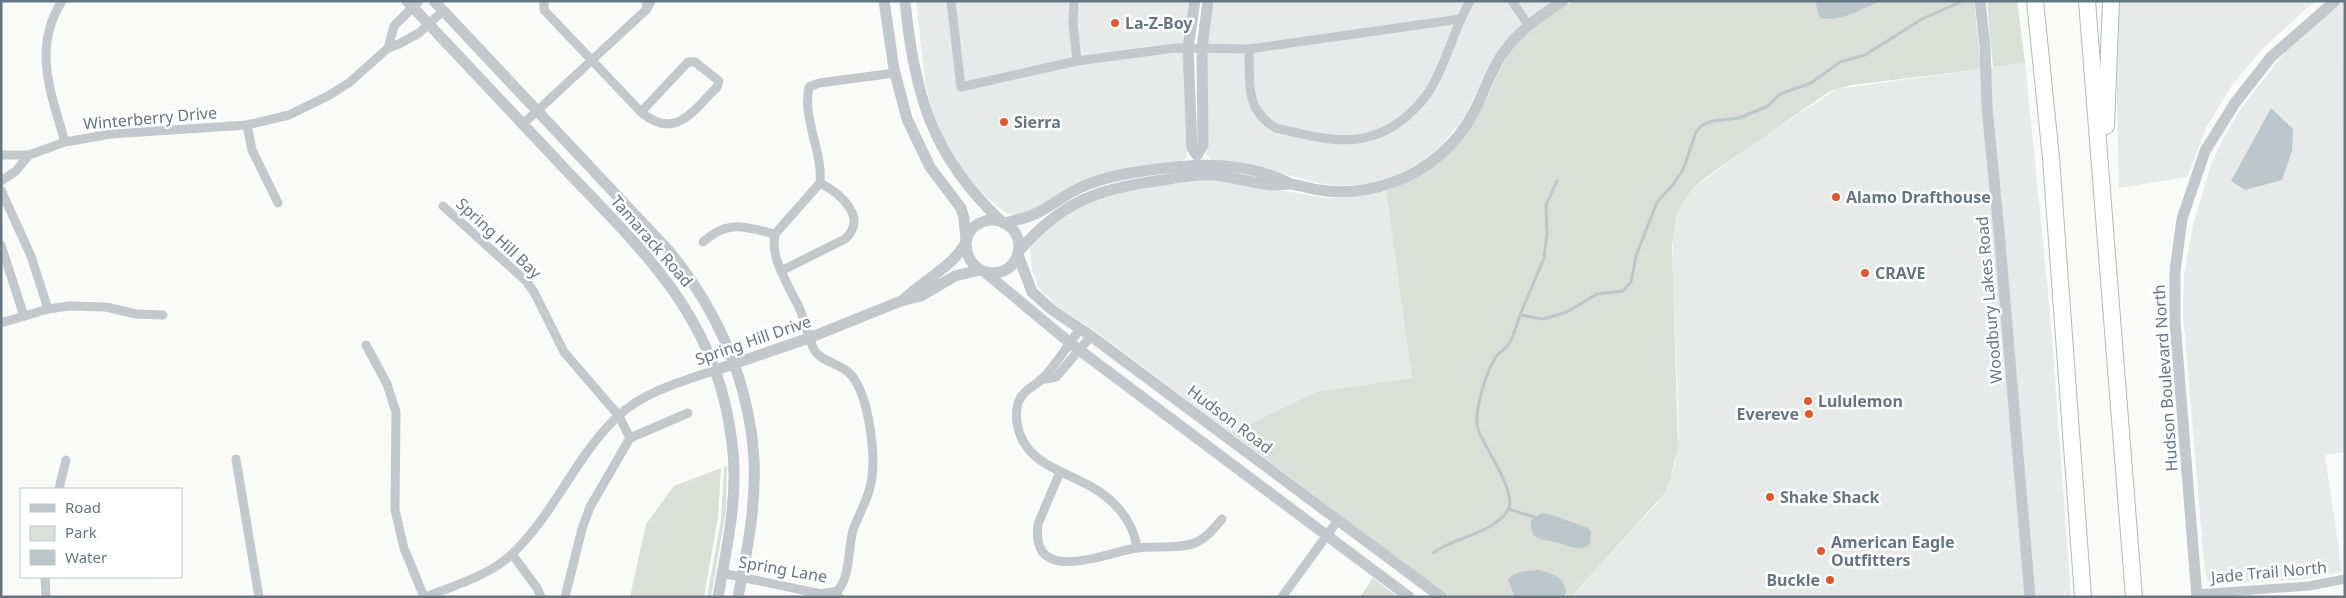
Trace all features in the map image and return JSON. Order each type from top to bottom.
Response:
[{"type":"highway","points":[[2024,1],[2047,115]]},
{"type":"highway","points":[[2035,1],[2047,115],[2083,597]]},
{"type":"highway","points":[[2087,1],[2134,597]]},
{"type":"highway","points":[[2105,218],[2111,1]]},
{"type":"street","points":[[62,1],[53,18],[45,54],[49,86],[65,142]]},
{"type":"street","name":"Tamarack Road","points":[[434,1],[652,232],[683,268],[709,306],[735,364],[748,415],[754,461],[753,504],[738,597]]},
{"type":"street","points":[[544,1],[544,10],[641,112],[652,122],[662,124],[676,123],[684,119],[717,87],[719,81],[694,62],[688,62],[641,112]]},
{"type":"street","points":[[884,1],[902,106],[916,142],[932,170],[962,210],[969,259],[1070,343],[1409,597]]},
{"type":"street","points":[[951,1],[961,87],[1077,61],[1175,48],[1249,49],[1460,19]]},
{"type":"street","points":[[1074,1],[1073,24],[1077,61]]},
{"type":"street","points":[[1195,1],[1188,48],[1192,148],[1197,165]]},
{"type":"street","points":[[1197,165],[1203,145],[1202,48],[1208,1]]},
{"type":"street","points":[[1249,49],[1250,98],[1258,113],[1267,123],[1276,128],[1330,139],[1356,140],[1374,136],[1392,128],[1415,109],[1431,88],[1460,19],[1470,1]]},
{"type":"street","points":[[1512,1],[1528,25]]},
{"type":"street","points":[[966,242],[972,229],[983,222],[996,220],[1003,222],[1036,214],[1079,188],[1102,179],[1128,173],[1197,165],[1215,175],[1272,185],[1290,184],[1327,191],[1359,191],[1391,183],[1426,165],[1445,150],[1461,132],[1474,111],[1501,55],[1528,25],[1563,1]]},
{"type":"street","name":"Woodbury Lakes Road","points":[[1980,1],[1985,46],[1987,107],[2030,597]]},
{"type":"street","name":"Hudson Boulevard North","points":[[2197,595],[2175,322],[2175,271],[2182,219],[2204,151],[2235,103],[2271,57],[2334,1]]},
{"type":"street","points":[[388,48],[394,26],[412,3]]},
{"type":"street","name":"Tamarack Road","points":[[412,3],[429,24],[667,279],[692,316],[716,370],[729,421],[734,463],[733,506],[718,597]]},
{"type":"street","points":[[904,3],[917,78],[925,110],[935,135],[965,184],[1016,235],[1018,254]]},
{"type":"street","points":[[524,124],[648,4]]},
{"type":"street","name":"Winterberry Drive","points":[[1,155],[29,155],[65,142],[111,134],[247,125],[289,115],[328,96],[350,82],[388,48],[408,40],[443,11]]},
{"type":"street","points":[[703,242],[714,232],[732,226],[775,234],[820,183],[819,156],[810,120],[807,95],[809,87],[819,83],[895,73]]},
{"type":"street","points":[[247,125],[252,150],[278,203]]},
{"type":"street","name":"Winterberry Drive","points":[[1,181],[16,171],[29,155]]},
{"type":"street","points":[[983,271],[999,272],[1005,270],[1015,261],[1018,254],[1038,231],[1060,213],[1089,196],[1197,165]]},
{"type":"street","points":[[781,271],[845,239],[850,234],[854,217],[850,207],[831,188],[820,183]]},
{"type":"street","points":[[1,190],[31,256],[48,309]]},
{"type":"street","name":"Spring Hill Bay","points":[[443,206],[526,281],[534,292],[573,364],[619,416]]},
{"type":"street","name":"Spring Lane","points":[[722,573],[821,594],[838,594],[843,586],[853,531],[869,491],[872,460],[870,434],[860,393],[855,380],[846,369],[820,358],[809,338],[801,312],[781,271],[773,244],[775,234]]},
{"type":"street","name":"Spring Hill Drive","points":[[902,301],[949,263],[966,242]]},
{"type":"street","points":[[1,245],[24,316]]},
{"type":"street","name":"Hudson Road","points":[[1018,254],[1032,292],[1044,304],[1091,336],[1441,597]]},
{"type":"street","name":"Spring Hill Drive","points":[[425,597],[497,566],[512,554],[549,511],[600,435],[619,416],[661,390],[809,338],[902,301],[921,296],[949,278],[983,271]]},
{"type":"street","points":[[1,323],[48,309],[69,306],[97,306],[136,314],[163,315]]},
{"type":"street","points":[[1080,329],[1040,380],[1020,398],[1016,412],[1017,425],[1021,438],[1029,451],[1038,460],[1092,487],[1116,504],[1135,532],[1138,548]]},
{"type":"street","points":[[1040,380],[1056,377],[1091,336]]},
{"type":"street","points":[[366,345],[387,384],[394,404],[396,429],[394,494],[398,527],[404,548],[425,597]]},
{"type":"street","points":[[564,597],[590,507],[630,438],[688,413]]},
{"type":"street","points":[[619,416],[630,438]]},
{"type":"street","points":[[236,459],[258,597]]},
{"type":"street","points":[[59,488],[66,460]]},
{"type":"street","points":[[1060,472],[1038,524],[1037,532],[1038,542],[1049,557],[1058,562],[1078,562],[1138,548],[1184,546],[1207,537],[1222,519]]},
{"type":"street","points":[[1282,597],[1338,520]]},
{"type":"street","points":[[512,554],[537,588],[541,597]]},
{"type":"street","points":[[45,578],[46,597]]},
{"type":"street","name":"Jade Trail North","points":[[2197,595],[2309,586],[2345,579]]},
{"type":"shaded area","points":[[916,1],[1192,1],[1185,77],[1186,158],[1181,162],[1127,170],[1021,214],[1013,215],[1004,212],[979,190],[963,170],[944,140],[933,114],[925,81]]},
{"type":"shaded area","points":[[1211,1],[1552,1],[1523,22],[1501,46],[1487,69],[1465,117],[1440,147],[1420,163],[1397,175],[1368,184],[1342,186],[1319,183],[1250,165],[1214,161],[1209,158],[1206,152],[1204,89]]},
{"type":"shaded area","points":[[2115,1],[2315,1],[2262,49],[2232,85],[2207,126],[2187,177],[2119,188]]},
{"type":"shaded area","points":[[2343,1],[2345,452],[2325,455],[2342,572],[2304,579],[2214,585],[2209,582],[2205,573],[2183,313],[2184,275],[2193,225],[2211,165],[2226,133],[2242,107],[2290,46]]},
{"type":"shaded area","points":[[2025,63],[2050,312],[2071,597],[1571,597],[1658,502],[1670,480],[1675,464],[1679,433],[1673,284],[1673,228],[1676,215],[1692,189],[1760,139],[1837,89]]},
{"type":"shaded area","points":[[1215,179],[1326,198],[1355,197],[1386,191],[1412,378],[1316,392],[1232,434],[1097,332],[1058,307],[1039,289],[1032,270],[1030,248],[1066,213],[1103,194],[1183,180]]},
{"type":"green space","points":[[1574,1],[1974,1],[1981,69],[1852,85],[1830,91],[1706,177],[1692,189],[1676,215],[1672,246],[1678,447],[1670,480],[1664,494],[1571,597],[1449,597],[1232,433],[1316,392],[1412,378],[1386,191],[1429,169],[1454,147],[1474,122],[1500,70],[1514,48],[1542,22]]},
{"type":"green space","points":[[1987,1],[2017,1],[2025,63],[1993,67]]},
{"type":"green space","points":[[727,466],[726,509],[711,597],[707,597],[721,520],[724,467]]},
{"type":"green space","points":[[721,468],[718,517],[704,597],[630,597],[646,524],[674,486]]},
{"type":"green space","points":[[1373,578],[1398,597],[1360,597]]},
{"type":"water","points":[[1815,1],[1881,1],[1844,17],[1828,19],[1820,18]]},
{"type":"water","points":[[2271,108],[2293,129],[2292,151],[2282,180],[2245,190],[2231,181]]},
{"type":"water","points":[[1542,513],[1588,528],[1591,532],[1590,544],[1586,547],[1577,548],[1534,536],[1531,520]]},
{"type":"water","points":[[1539,570],[1557,576],[1563,582],[1566,592],[1563,597],[1515,597],[1508,580],[1514,574]]},
{"type":"waterway","points":[[1433,553],[1442,547],[1493,525],[1508,510],[1510,502],[1508,492],[1499,470],[1481,437],[1478,429],[1477,414],[1481,394],[1491,366],[1497,355],[1509,344],[1520,315],[1543,319],[1567,312],[1597,294],[1623,291],[1631,282],[1636,256],[1657,202],[1672,186],[1683,170],[1696,132],[1702,125],[1713,121],[1739,118],[1768,106],[1780,94],[1811,83],[1840,62],[1865,55],[1922,19],[1963,1]]},
{"type":"waterway","points":[[1520,315],[1544,258],[1547,233],[1546,205],[1557,181]]},
{"type":"waterway","points":[[1508,509],[1534,517]]},
{"type":"place","name":"La-Z-Boy","points":[[1115,23]]},
{"type":"place","name":"Sierra","points":[[1004,122]]},
{"type":"place","name":"Alamo Drafthouse","points":[[1836,197]]},
{"type":"place","name":"CRAVE","points":[[1865,273]]},
{"type":"place","name":"Lululemon","points":[[1808,401]]},
{"type":"place","name":"Evereve","points":[[1809,414]]},
{"type":"place","name":"Shake Shack","points":[[1770,497]]},
{"type":"place","name":"American Eagle Outfitters","points":[[1821,551]]},
{"type":"place","name":"Buckle","points":[[1830,580]]}]
